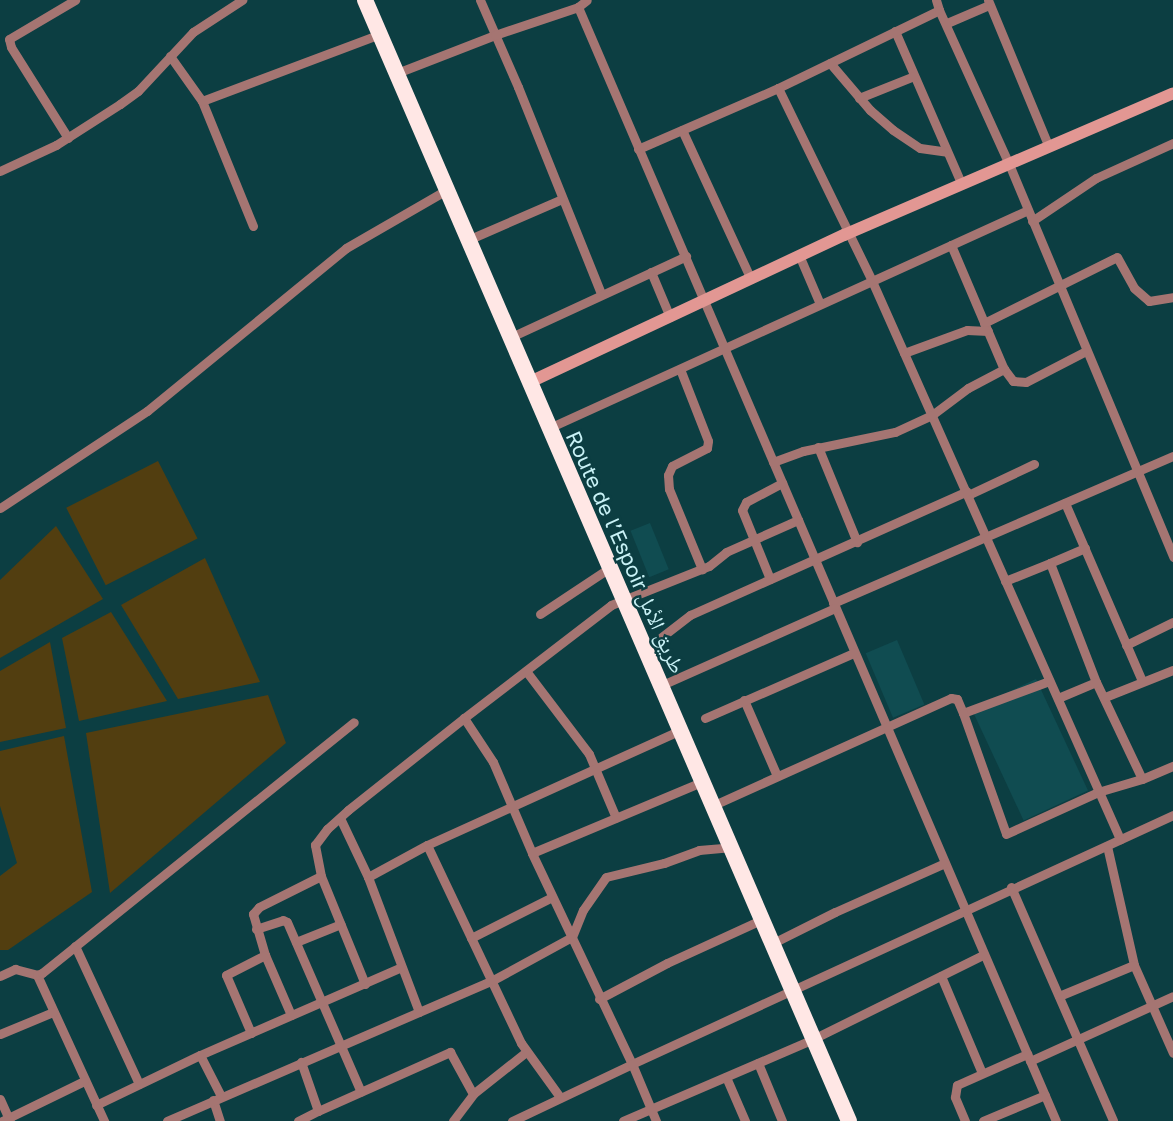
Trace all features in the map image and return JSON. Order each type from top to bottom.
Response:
[{"type":"highway","name":"Route de l’Espoir طريق الأمل","points":[[365,0],[449,189],[549,428],[625,598],[849,1121]]},
{"type":"street","points":[[68,138],[11,47],[9,38],[75,0]]},
{"type":"street","points":[[0,171],[68,138],[138,91],[207,20],[242,0]]},
{"type":"street","points":[[480,0],[601,293]]},
{"type":"street","points":[[397,73],[495,35],[578,7],[587,0]]},
{"type":"street","points":[[936,0],[1009,164],[1173,557]]},
{"type":"street","points":[[947,23],[988,3],[1049,147]]},
{"type":"street","points":[[578,7],[1056,1121]]},
{"type":"street","points":[[638,149],[778,88],[939,10]]},
{"type":"street","points":[[895,31],[961,183]]},
{"type":"street","points":[[202,101],[380,34]]},
{"type":"street","points":[[170,56],[202,101],[253,226]]},
{"type":"street","points":[[830,63],[859,98],[908,142],[933,152],[947,152]]},
{"type":"street","points":[[859,98],[914,76]]},
{"type":"street","points":[[778,88],[872,281],[1120,839]]},
{"type":"street","points":[[530,382],[799,255],[1173,93]]},
{"type":"street","points":[[682,130],[751,279]]},
{"type":"street","points":[[1032,221],[1096,178],[1173,143]]},
{"type":"street","points":[[0,508],[147,411],[346,248],[449,189]]},
{"type":"street","points":[[470,239],[562,199]]},
{"type":"street","points":[[549,428],[1028,210]]},
{"type":"street","points":[[951,245],[1004,369],[1013,381],[1021,384],[1086,351]]},
{"type":"street","points":[[799,255],[820,304]]},
{"type":"street","points":[[511,337],[601,293],[686,256]]},
{"type":"street","points":[[904,353],[967,330],[986,327],[1116,257],[1134,288],[1149,300],[1173,297]]},
{"type":"street","points":[[651,272],[670,317]]},
{"type":"street","points":[[680,369],[708,441],[706,448],[672,467],[668,475],[669,489],[702,569]]},
{"type":"street","points":[[773,461],[818,447],[895,432],[932,415],[968,388],[1004,369]]},
{"type":"street","points":[[818,447],[857,541]]},
{"type":"street","points":[[662,685],[986,537],[1173,456]]},
{"type":"street","points":[[646,649],[690,615],[1034,464]]},
{"type":"street","points":[[769,579],[742,510],[746,502],[782,483]]},
{"type":"street","points":[[1065,503],[1142,681]]},
{"type":"street","points":[[365,984],[321,876],[315,845],[340,818],[464,718],[605,610],[625,598],[702,569],[752,539],[798,520]]},
{"type":"street","points":[[1005,581],[1085,548]]},
{"type":"street","points":[[1050,563],[1096,682],[1142,779]]},
{"type":"street","points":[[540,614],[611,567]]},
{"type":"street","points":[[1126,645],[1173,622]]},
{"type":"street","points":[[705,718],[855,653]]},
{"type":"street","points":[[1105,697],[1173,670]]},
{"type":"street","points":[[526,671],[559,711],[596,767],[616,818]]},
{"type":"street","points":[[963,713],[1049,681]]},
{"type":"street","points":[[1058,698],[1096,682]]},
{"type":"street","points":[[714,804],[951,698],[957,699],[963,713],[1006,834],[1098,792],[1142,779],[1173,765]]},
{"type":"street","points":[[744,700],[776,776]]},
{"type":"street","points":[[464,718],[493,762],[532,853],[632,1064],[656,1121]]},
{"type":"street","points":[[37,975],[354,722]]},
{"type":"street","points":[[368,877],[427,845],[674,733]]},
{"type":"street","points":[[532,853],[704,781]]},
{"type":"street","points":[[512,1121],[963,909],[1173,815]]},
{"type":"street","points":[[340,818],[368,877],[419,1012]]},
{"type":"street","points":[[427,845],[526,1052],[560,1097]]},
{"type":"street","points":[[1107,846],[1135,965],[1173,1053]]},
{"type":"street","points":[[167,1121],[341,1043],[493,980],[572,937],[583,910],[606,877],[664,863],[699,850],[732,847]]},
{"type":"street","points":[[773,943],[945,863]]},
{"type":"street","points":[[291,1015],[265,956],[253,919],[256,909],[321,876]]},
{"type":"street","points":[[1011,887],[1113,1121]]},
{"type":"street","points":[[471,938],[552,897]]},
{"type":"street","points":[[599,999],[678,957],[763,919]]},
{"type":"street","points":[[256,929],[285,920],[361,1092]]},
{"type":"street","points":[[296,942],[341,924]]},
{"type":"street","points":[[75,946],[139,1084]]},
{"type":"street","points":[[622,1121],[813,1039],[983,955]]},
{"type":"street","points":[[251,1032],[226,975],[265,956]]},
{"type":"street","points":[[1059,996],[1135,965]]},
{"type":"street","points":[[96,1105],[200,1055],[401,967]]},
{"type":"street","points":[[0,976],[15,969],[37,975]]},
{"type":"street","points":[[37,975],[104,1121]]},
{"type":"street","points":[[942,976],[982,1073]]},
{"type":"street","points":[[965,1121],[954,1089],[957,1085],[982,1073],[1078,1039],[1173,996]]},
{"type":"street","points":[[0,1034],[53,1012]]},
{"type":"street","points":[[298,1121],[450,1052],[473,1094]]},
{"type":"street","points":[[453,1121],[473,1094],[526,1052]]},
{"type":"street","points":[[200,1055],[217,1098],[220,1121]]},
{"type":"street","points":[[301,1062],[318,1111]]},
{"type":"street","points":[[758,1063],[782,1121]]},
{"type":"street","points":[[726,1077],[745,1121]]},
{"type":"street","points":[[0,1099],[7,1120],[85,1081]]},
{"type":"street","points":[[983,1121],[1045,1095]]},
{"type":"shaded area","points":[[158,461],[197,539],[106,585],[66,508]]},
{"type":"shaded area","points":[[650,523],[669,569],[649,577],[631,531]]},
{"type":"shaded area","points":[[56,526],[103,599],[0,658],[0,580]]},
{"type":"shaded area","points":[[205,558],[260,682],[178,699],[121,605]]},
{"type":"shaded area","points":[[111,612],[167,701],[79,721],[62,638]]},
{"type":"shaded area","points":[[897,640],[924,704],[893,718],[866,653]]},
{"type":"shaded area","points":[[50,642],[66,728],[0,742],[0,671]]},
{"type":"shaded area","points":[[1036,679],[1088,790],[1024,820],[972,709]]},
{"type":"shaded area","points":[[268,695],[286,743],[110,893],[86,733]]},
{"type":"shaded area","points":[[64,736],[92,892],[8,950],[0,950],[0,876],[17,863],[0,806],[0,751]]}]
